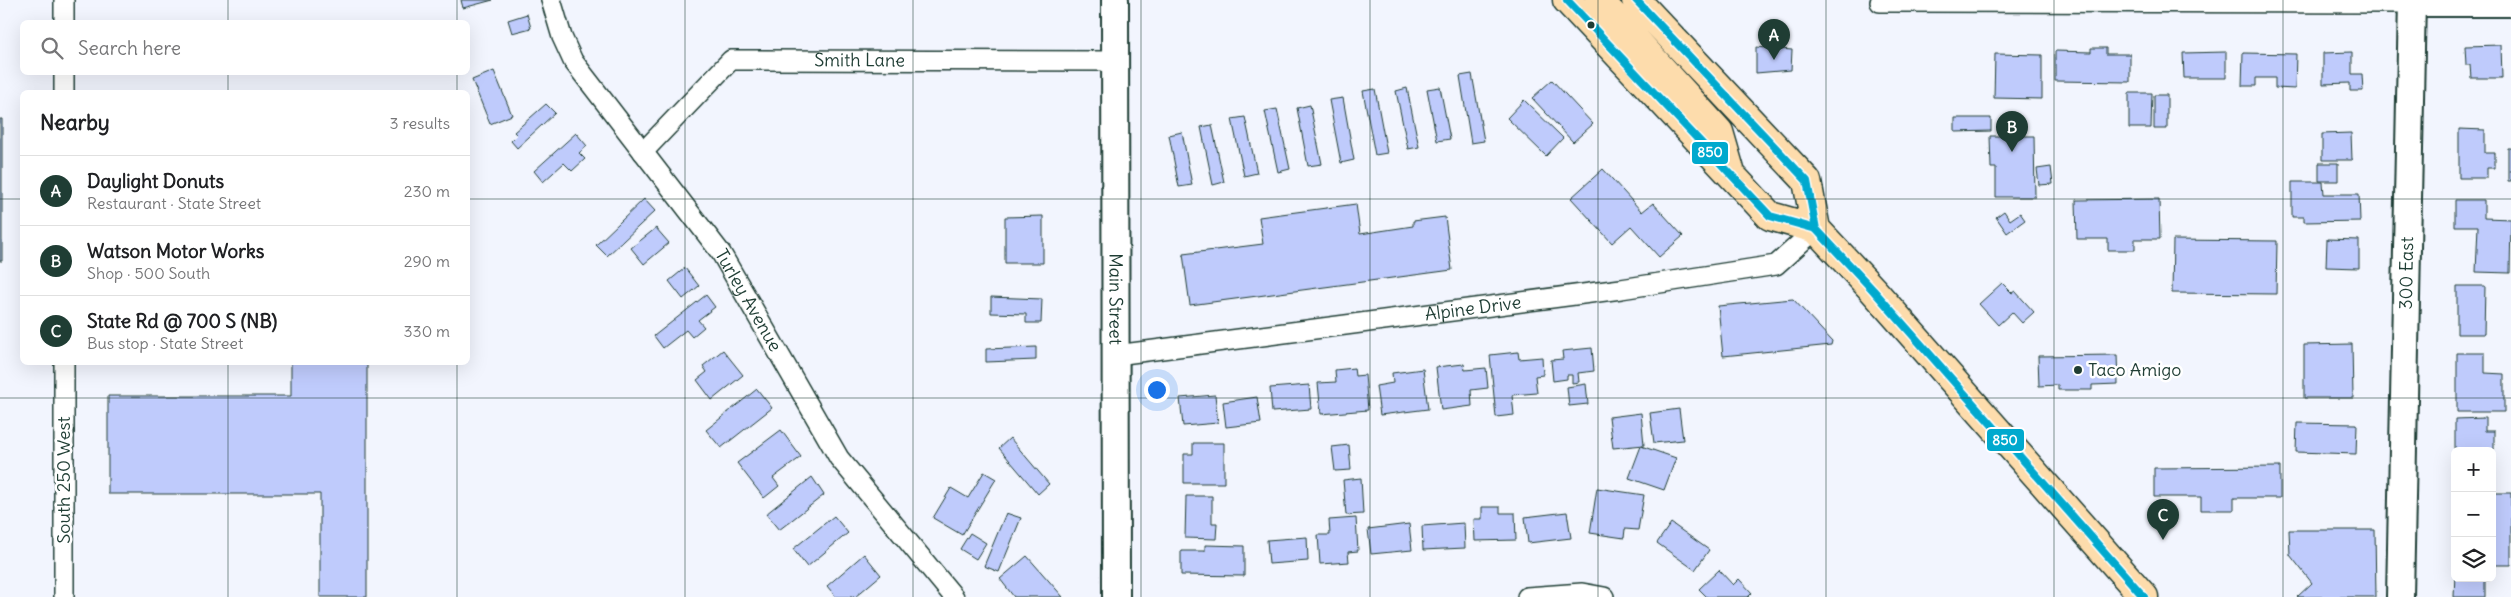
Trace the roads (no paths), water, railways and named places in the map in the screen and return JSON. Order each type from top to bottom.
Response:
[{"type":"main road","points":[[1567,0],[1770,216],[1816,229],[1873,290],[2144,597]]},
{"type":"main road","points":[[1599,0],[1719,132],[1732,175]]},
{"type":"main road","points":[[1645,9],[1807,181],[1816,229]]},
{"type":"street","points":[[64,0],[64,20]]},
{"type":"street","name":"Turley Avenue","points":[[551,0],[562,38],[573,60],[721,253],[839,458],[954,597]]},
{"type":"street","name":"Main Street","points":[[1115,0],[1116,597]]},
{"type":"street","points":[[1880,2],[2412,1],[2511,3]]},
{"type":"street","name":"300 East","points":[[2400,597],[2412,1]]},
{"type":"street","name":"Smith Lane","points":[[643,152],[731,60],[1116,61]]},
{"type":"street","points":[[64,75],[64,90]]},
{"type":"street","name":"Alpine Drive","points":[[1116,355],[1611,290],[1776,266],[1816,229]]},
{"type":"street","name":"South 250 West","points":[[64,365],[64,597]]},
{"type":"street","points":[[1526,597],[1582,592],[1604,597]]},
{"type":"place","name":"Daylight Donuts","points":[[1774,60]]},
{"type":"place","name":"Watson Motor Works","points":[[2012,152]]},
{"type":"place","name":"Taco Amigo","points":[[2078,370]]},
{"type":"place","name":"State Rd @ 700 S (NB)","points":[[2163,540]]}]
